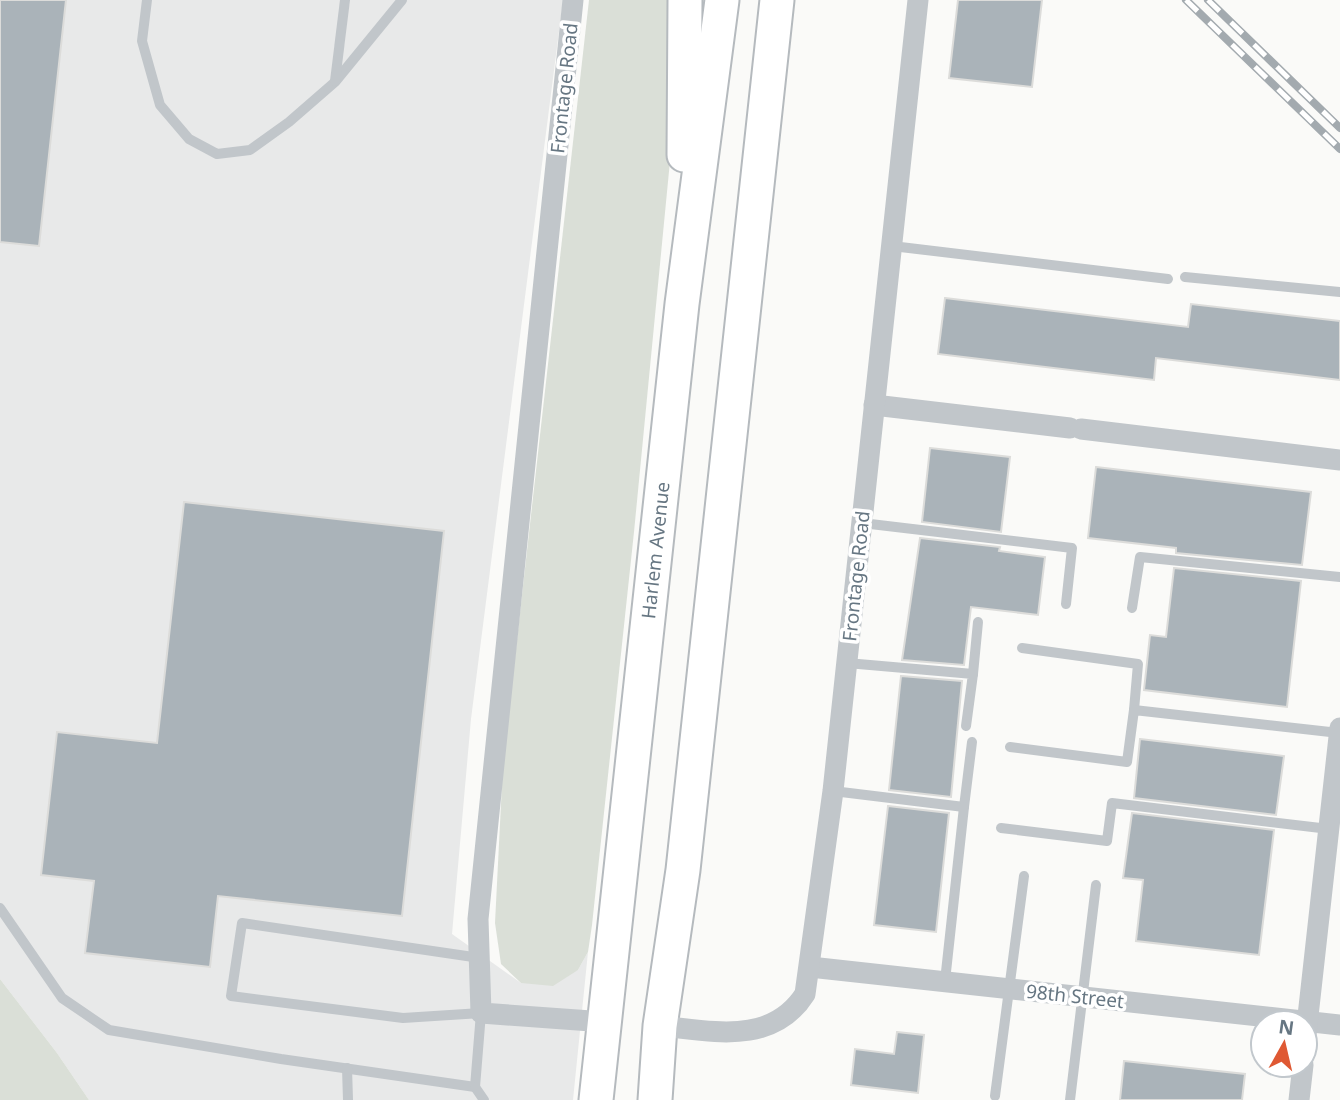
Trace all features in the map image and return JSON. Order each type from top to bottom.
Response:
[{"type":"main road","points":[[682,304],[685,0]]},
{"type":"main road","name":"Harlem Avenue","points":[[596,1100],[682,304],[722,0]]},
{"type":"main road","points":[[655,1100],[660,1027],[683,870],[777,0]]},
{"type":"street","name":"Frontage Road","points":[[481,1013],[478,919],[573,0]]},
{"type":"street","name":"Frontage Road","points":[[660,1027],[736,1033],[755,1030],[776,1022],[795,1010],[805,994],[833,791],[918,0]]},
{"type":"street","points":[[874,405],[1340,460]]},
{"type":"street","points":[[1309,1009],[1333,865],[1329,829],[1336,807],[1340,728]]},
{"type":"street","name":"98th Street","points":[[810,967],[1249,1015]]},
{"type":"street","points":[[481,1013],[605,1022]]},
{"type":"street","name":"98th Street","points":[[1319,1022],[1340,1025]]},
{"type":"street","points":[[1299,1100],[1301,1079]]},
{"type":"lane","points":[[147,0],[142,41],[160,105],[189,139],[217,154],[250,150],[289,122],[335,82],[402,0]]},
{"type":"lane","points":[[335,82],[345,0]]},
{"type":"lane","points":[[892,246],[1168,279]]},
{"type":"lane","points":[[1185,277],[1340,292]]},
{"type":"lane","points":[[862,523],[1072,548],[1066,604]]},
{"type":"lane","points":[[1132,608],[1140,557],[1340,577]]},
{"type":"lane","points":[[966,726],[978,622]]},
{"type":"lane","points":[[1010,747],[1127,762],[1134,710],[1138,664],[1022,649]]},
{"type":"lane","points":[[846,663],[972,674]]},
{"type":"lane","points":[[1134,710],[1339,733]]},
{"type":"lane","points":[[945,981],[972,742]]},
{"type":"lane","points":[[833,791],[964,807]]},
{"type":"lane","points":[[1000,828],[1107,841],[1112,803],[1329,829]]},
{"type":"lane","points":[[995,1096],[1024,876]]},
{"type":"lane","points":[[1070,1100],[1096,885]]},
{"type":"lane","points":[[0,908],[62,998],[109,1030],[475,1087]]},
{"type":"lane","points":[[480,958],[242,923],[231,996],[403,1018],[481,1013],[475,1087],[484,1100]]},
{"type":"lane","points":[[347,1068],[348,1100]]},
{"type":"shaded area","points":[[0,0],[563,0],[471,719],[452,934],[521,983],[578,970],[588,952],[573,1100],[89,1100],[0,979]]},
{"type":"shaded area","points":[[589,0],[679,0],[680,58],[592,925],[588,952],[578,970],[553,986],[521,983],[501,964],[495,923],[503,764]]},
{"type":"shaded area","points":[[0,979],[57,1053],[89,1100],[0,1100]]},
{"type":"building","points":[[0,0],[66,0],[39,246],[0,242]]},
{"type":"building","points":[[958,0],[1042,0],[1032,87],[949,78]]},
{"type":"building","points":[[945,298],[1188,327],[1191,304],[1340,321],[1340,380],[1156,358],[1154,380],[938,354]]},
{"type":"building","points":[[930,448],[1010,457],[1001,532],[922,522]]},
{"type":"building","points":[[1096,467],[1311,492],[1302,565],[1176,553],[1176,548],[1088,538]]},
{"type":"building","points":[[184,502],[444,531],[402,916],[218,896],[210,967],[85,953],[94,881],[41,875],[57,732],[157,743]]},
{"type":"building","points":[[920,538],[1000,547],[999,551],[1045,557],[1038,615],[971,607],[964,665],[902,660]]},
{"type":"building","points":[[1174,568],[1301,581],[1287,707],[1144,690],[1150,635],[1166,637]]},
{"type":"building","points":[[901,676],[962,681],[951,797],[889,790]]},
{"type":"building","points":[[1140,739],[1284,756],[1276,815],[1134,798]]},
{"type":"building","points":[[888,806],[949,813],[936,932],[874,925]]},
{"type":"building","points":[[1132,813],[1274,830],[1259,955],[1136,941],[1143,880],[1123,878]]},
{"type":"building","points":[[897,1032],[924,1035],[918,1093],[851,1085],[855,1049],[894,1054]]},
{"type":"building","points":[[1124,1061],[1245,1074],[1242,1100],[1120,1100]]},
{"type":"railway","points":[[1186,0],[1340,149]]},
{"type":"railway","points":[[1208,0],[1340,128]]}]
